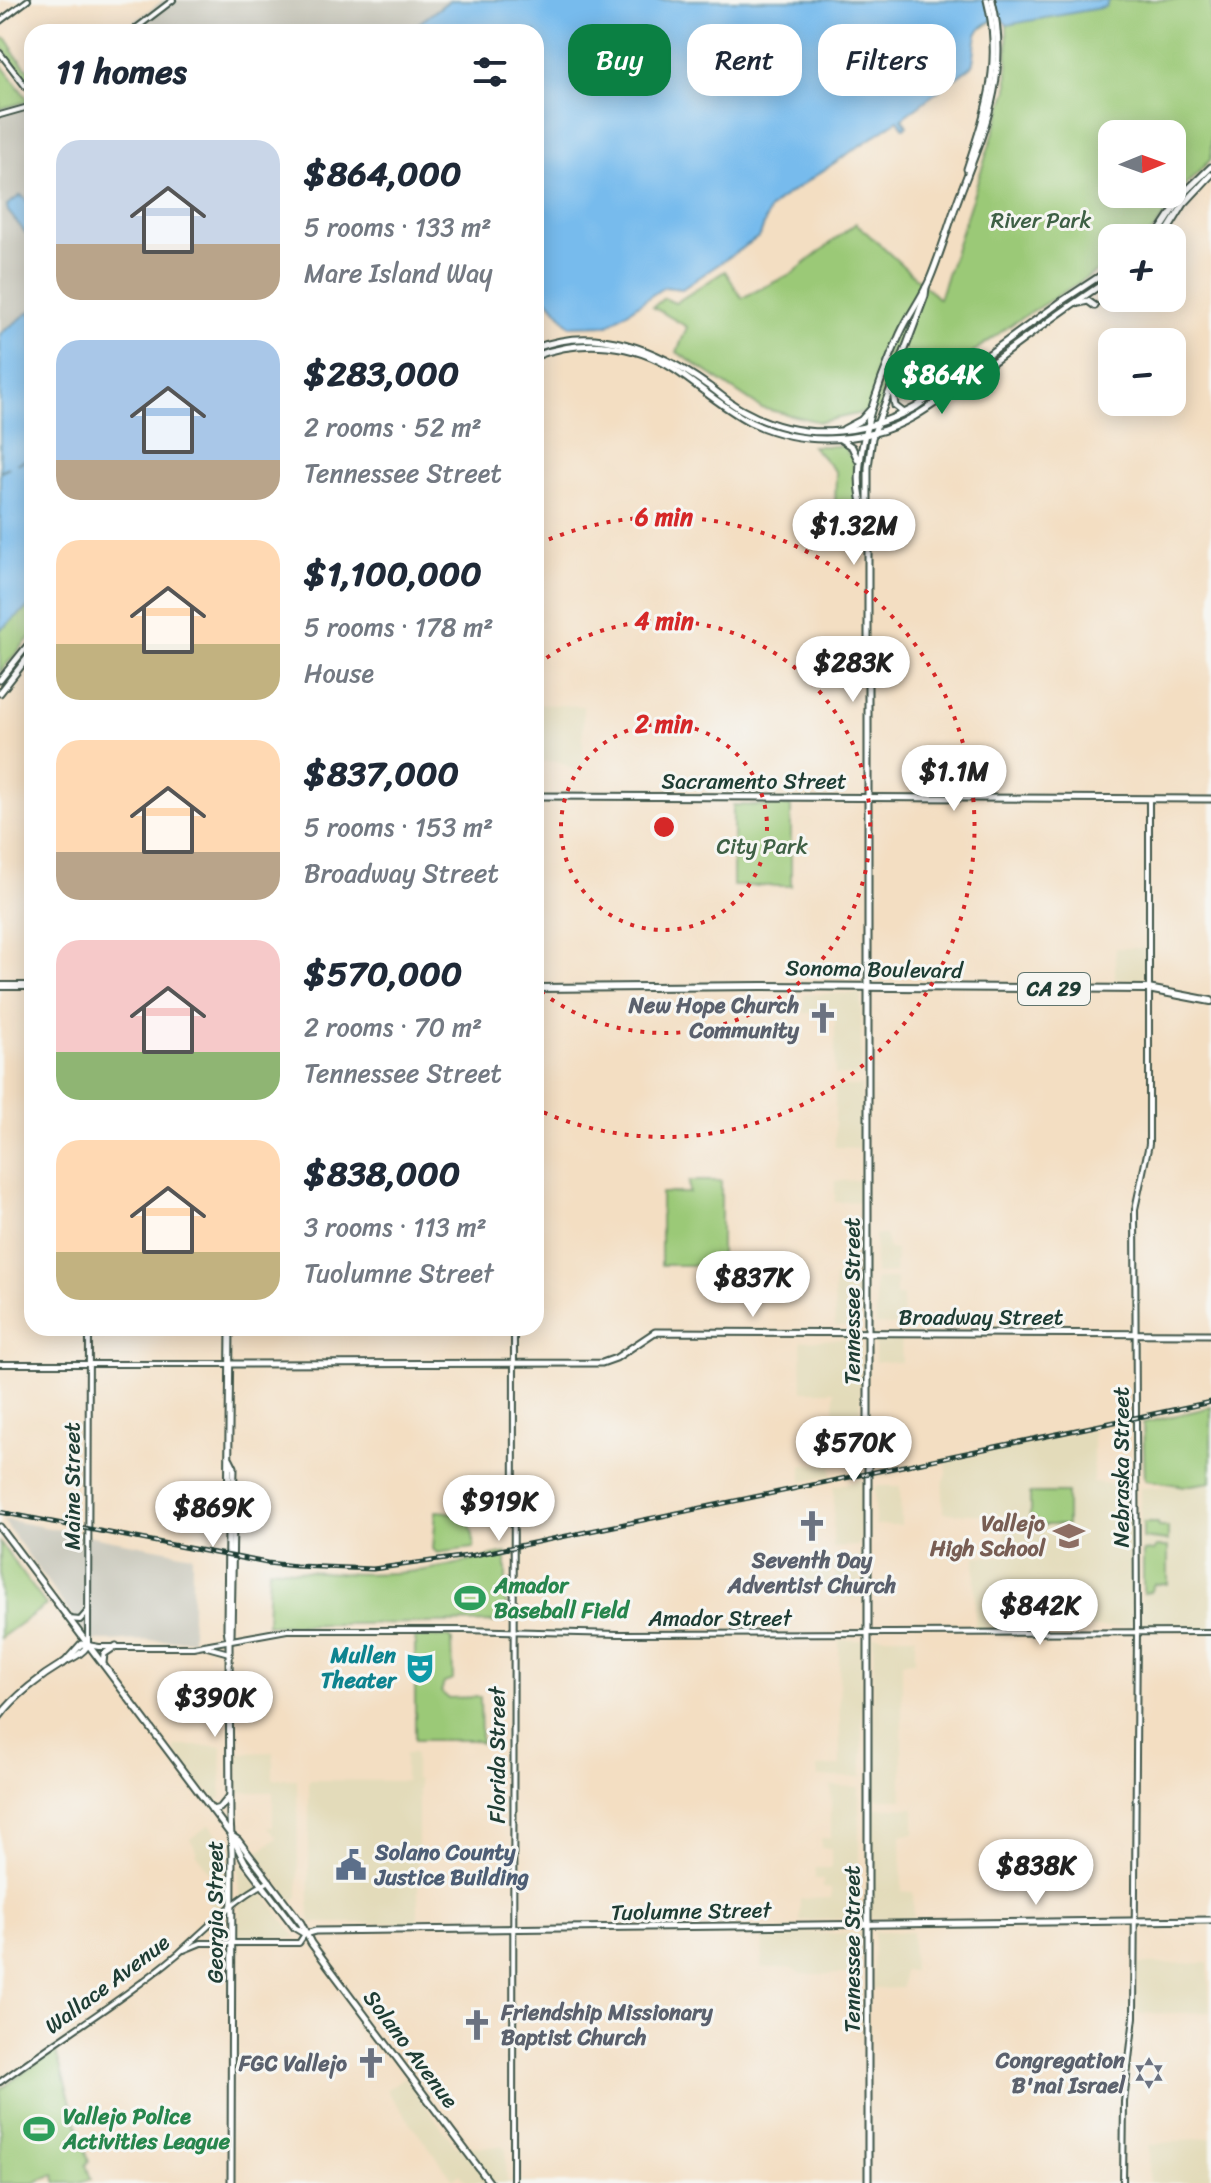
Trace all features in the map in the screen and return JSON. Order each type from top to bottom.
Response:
[{"type":"main road","points":[[926,287],[960,193],[990,94],[994,31],[989,0]]},
{"type":"main road","points":[[1164,224],[1186,191],[1211,167]]},
{"type":"main road","points":[[1172,224],[1184,204],[1211,175]]},
{"type":"main road","points":[[544,354],[574,346],[624,349],[663,363],[761,427],[805,438],[840,439],[864,435],[904,413],[1098,277]]},
{"type":"main road","name":"Tennessee Street","points":[[868,2183],[868,467],[875,429],[926,287]]},
{"type":"main road","name":"Tennessee Street","points":[[868,516],[862,498],[859,465],[864,435],[900,334],[926,287]]},
{"type":"main road","points":[[544,346],[591,339],[643,348],[664,357],[757,417],[802,431],[875,429],[903,424],[1098,287]]},
{"type":"main road","points":[[1071,307],[1084,301],[1095,306]]},
{"type":"main road","points":[[892,380],[893,401],[897,409],[904,413]]},
{"type":"main road","points":[[837,431],[861,420],[876,401]]},
{"type":"main road","points":[[840,439],[853,447],[859,465]]},
{"type":"main road","points":[[0,680],[24,650]]},
{"type":"main road","points":[[0,693],[24,662]]},
{"type":"main road","name":"Sacramento Street","points":[[544,796],[1211,799]]},
{"type":"main road","points":[[0,986],[24,986]]},
{"type":"main road","name":"Sonoma Boulevard","points":[[544,988],[1148,989],[1211,1001]]},
{"type":"main road","name":"Broadway Street","points":[[514,1363],[609,1361],[655,1332],[1211,1334]]},
{"type":"main road","name":"Georgia Street","points":[[230,1336],[227,1629],[230,1653],[232,1871],[231,2183]]},
{"type":"main road","points":[[230,1364],[514,1363]]},
{"type":"main road","name":"Solano Avenue","points":[[0,1527],[231,1835],[262,1885],[295,1928],[305,1934]]},
{"type":"main road","points":[[0,1716],[16,1699],[63,1663],[82,1653],[88,1645]]},
{"type":"main road","points":[[103,1664],[104,1654],[116,1646]]},
{"type":"main road","points":[[212,1810],[220,1808],[230,1796]]},
{"type":"main road","name":"Solano Avenue","points":[[231,1835],[270,1881],[301,1923],[305,1934],[490,2183]]},
{"type":"main road","points":[[232,1871],[237,1864],[245,1862]]},
{"type":"main road","name":"Tuolumne Street","points":[[305,1934],[316,1931],[1211,1920]]},
{"type":"street","points":[[0,21],[28,0]]},
{"type":"street","points":[[142,24],[173,0]]},
{"type":"street","points":[[0,53],[24,84]]},
{"type":"street","points":[[0,115],[24,108]]},
{"type":"street","name":"Nebraska Street","points":[[1123,2183],[1124,2102],[1134,2017],[1137,1632],[1135,1209],[1149,1144],[1149,799]]},
{"type":"street","name":"Maine Street","points":[[88,1645],[89,1336]]},
{"type":"street","name":"Florida Street","points":[[513,2183],[514,1336]]},
{"type":"street","points":[[0,1364],[230,1364]]},
{"type":"street","points":[[69,1619],[82,1619],[88,1610]]},
{"type":"street","name":"Amador Street","points":[[88,1645],[204,1646],[287,1630],[619,1634],[1211,1632]]},
{"type":"street","points":[[204,1646],[230,1653]]},
{"type":"street","name":"Wallace Avenue","points":[[0,2082],[178,1953],[201,1931],[270,1881]]},
{"type":"street","points":[[201,1931],[201,1938],[207,1943]]},
{"type":"street","name":"Tuolumne Street","points":[[178,1953],[195,1944],[207,1943],[299,1943],[305,1934]]},
{"type":"shaded area","points":[[163,0],[450,0],[418,24],[131,24]]},
{"type":"shaded area","points":[[24,103],[24,316],[0,334],[0,109]]},
{"type":"shaded area","points":[[544,704],[583,706],[583,776],[559,761],[544,762]]},
{"type":"shaded area","points":[[1115,948],[1144,948],[1143,977],[1140,980],[1115,979]]},
{"type":"shaded area","points":[[861,993],[861,1075],[835,1075],[835,1012],[804,1013],[803,996]]},
{"type":"shaded area","points":[[835,1086],[861,1086],[861,1148],[835,1147]]},
{"type":"shaded area","points":[[861,1180],[861,1201],[835,1202],[835,1181]]},
{"type":"shaded area","points":[[875,1235],[885,1235],[889,1249],[896,1250],[895,1273],[875,1274]]},
{"type":"shaded area","points":[[834,1278],[861,1278],[860,1327],[835,1327]]},
{"type":"shaded area","points":[[896,1279],[896,1296],[903,1296],[902,1326],[876,1325],[875,1281]]},
{"type":"shaded area","points":[[861,1338],[860,1451],[835,1450],[834,1391],[802,1391],[801,1341]]},
{"type":"shaded area","points":[[875,1340],[901,1341],[902,1362],[875,1362]]},
{"type":"shaded area","name":"Vallejo High School","points":[[1093,1430],[1093,1482],[1132,1486],[1132,1627],[975,1630],[975,1556],[1006,1556],[1005,1515],[943,1513],[946,1462]]},
{"type":"shaded area","points":[[831,1464],[832,1476],[802,1482],[802,1465]]},
{"type":"shaded area","points":[[861,1480],[858,1546],[833,1547],[834,1486]]},
{"type":"shaded area","points":[[1211,1483],[1211,1629],[1142,1629],[1140,1488]]},
{"type":"shaded area","points":[[875,1486],[900,1486],[901,1525],[875,1525]]},
{"type":"shaded area","points":[[2,1519],[192,1555],[192,1640],[90,1641]]},
{"type":"shaded area","points":[[862,1557],[861,1598],[834,1598],[835,1558]]},
{"type":"shaded area","points":[[803,1558],[831,1558],[830,1590],[802,1590]]},
{"type":"shaded area","points":[[873,1636],[915,1636],[915,1661],[902,1662],[902,1799],[878,1799],[875,1796]]},
{"type":"shaded area","points":[[839,1640],[862,1640],[862,1777],[818,1777],[817,1767],[840,1766]]},
{"type":"shaded area","points":[[177,1746],[222,1746],[221,1799],[215,1799],[209,1790],[203,1789],[174,1750]]},
{"type":"shaded area","points":[[273,1752],[273,1779],[297,1779],[298,1898],[292,1902],[257,1853],[277,1838],[268,1827],[273,1827],[273,1792],[237,1792],[239,1753]]},
{"type":"shaded area","points":[[405,1753],[415,1753],[415,1779],[418,1780],[418,1923],[312,1923],[309,1918],[309,1780],[405,1781]]},
{"type":"shaded area","points":[[831,1786],[859,1787],[859,1918],[800,1921],[800,1899],[831,1898],[831,1889],[823,1888],[823,1879],[815,1879],[815,1868],[831,1868],[831,1848],[821,1848],[821,1838],[831,1838]]},
{"type":"shaded area","points":[[872,1808],[914,1808],[914,1834],[901,1835],[902,1891],[913,1892],[914,1919],[871,1919]]},
{"type":"shaded area","points":[[210,1824],[225,1845],[225,1901],[215,1909],[205,1896],[220,1885],[196,1853],[190,1839]]},
{"type":"shaded area","points":[[242,1865],[297,1938],[239,1939],[239,1866]]},
{"type":"shaded area","points":[[763,1932],[860,1934],[860,1974],[802,1974],[792,1968],[762,1968]]},
{"type":"shaded area","points":[[874,1932],[912,1932],[913,1971],[903,1971],[903,1988],[873,1989]]},
{"type":"shaded area","points":[[1208,1963],[1210,2012],[1138,2014],[1137,1964]]},
{"type":"shaded area","points":[[404,2077],[456,2146],[506,2147],[507,2181],[546,2183],[467,2183],[460,2174],[453,2179],[386,2090]]},
{"type":"shaded area","points":[[1211,2137],[1211,2183],[1149,2183],[1149,2145]]},
{"type":"green space","name":"River Park","points":[[956,0],[1211,0],[1211,159],[1186,185],[1186,120],[1098,120],[1098,208],[1169,208],[1158,224],[1098,224],[1098,271],[1015,322],[899,405],[820,422],[761,408],[677,352],[687,327],[653,307],[664,298],[675,303],[725,271],[742,298],[793,273],[856,223],[939,299],[1008,89],[1007,25],[999,16],[978,31]]},
{"type":"green space","points":[[0,38],[7,39],[12,51],[24,65],[24,78],[0,44]]},
{"type":"green space","points":[[0,63],[24,94],[24,102],[0,109]]},
{"type":"green space","points":[[812,446],[844,446],[848,454],[853,455],[855,505],[852,509],[835,509],[836,472]]},
{"type":"green space","points":[[24,610],[24,644],[0,672],[0,630]]},
{"type":"green space","name":"City Park","points":[[733,805],[791,806],[791,886],[733,886]]},
{"type":"green space","points":[[689,1181],[721,1181],[721,1265],[661,1265],[661,1193],[689,1193]]},
{"type":"green space","points":[[1211,1407],[1211,1482],[1185,1486],[1145,1480],[1143,1423]]},
{"type":"green space","points":[[1030,1493],[1067,1493],[1067,1525],[1030,1525]]},
{"type":"green space","points":[[436,1511],[454,1513],[466,1519],[474,1538],[474,1548],[437,1553],[433,1549]]},
{"type":"green space","points":[[1143,1523],[1168,1527],[1168,1541],[1143,1538]]},
{"type":"green space","points":[[0,1543],[46,1605],[0,1638]]},
{"type":"green space","points":[[1156,1547],[1168,1547],[1168,1584],[1154,1584],[1150,1592],[1143,1593],[1143,1552],[1153,1551]]},
{"type":"green space","points":[[506,1553],[506,1622],[267,1625],[269,1568],[397,1573],[438,1568]]},
{"type":"green space","points":[[415,1637],[450,1637],[452,1640],[453,1680],[444,1683],[441,1692],[448,1698],[480,1697],[481,1743],[474,1740],[415,1740]]},
{"type":"green space","name":"Vallejo Police Activities League","points":[[55,2049],[89,2162],[86,2165],[91,2179],[57,2183],[54,2174],[34,2183],[0,2183],[0,2090]]},
{"type":"water","points":[[450,0],[1109,0],[1105,7],[1007,25],[999,16],[982,27],[976,36],[972,66],[956,78],[956,24],[818,24],[818,96],[932,96],[902,118],[907,126],[904,128],[898,120],[778,201],[769,210],[760,236],[682,289],[664,287],[608,325],[570,326],[544,295],[544,24],[418,24]]},
{"type":"water","points":[[21,195],[24,198],[24,231],[8,211],[7,205]]},
{"type":"water","points":[[24,316],[24,610],[0,630],[0,334]]},
{"type":"ferry route","points":[[0,471],[24,460]]},
{"type":"railway","points":[[0,1512],[267,1563],[373,1569],[475,1555],[1211,1402]]},
{"type":"place","name":"New Hope Church Community","points":[[823,1018]]},
{"type":"place","name":"Seventh Day Adventist Church","points":[[812,1526]]},
{"type":"place","name":"Vallejo High School","points":[[1069,1536]]},
{"type":"place","name":"Amador Baseball Field","points":[[470,1598]]},
{"type":"place","name":"Mullen Theater","points":[[420,1668]]},
{"type":"place","name":"Solano County Justice Building","points":[[351,1865]]},
{"type":"place","name":"Friendship Missionary Baptist Church","points":[[477,2025]]},
{"type":"place","name":"FGC Vallejo","points":[[371,2063]]},
{"type":"place","name":"Congregation B'nai Israel","points":[[1149,2073]]},
{"type":"place","name":"Vallejo Police Activities League","points":[[39,2129]]}]
